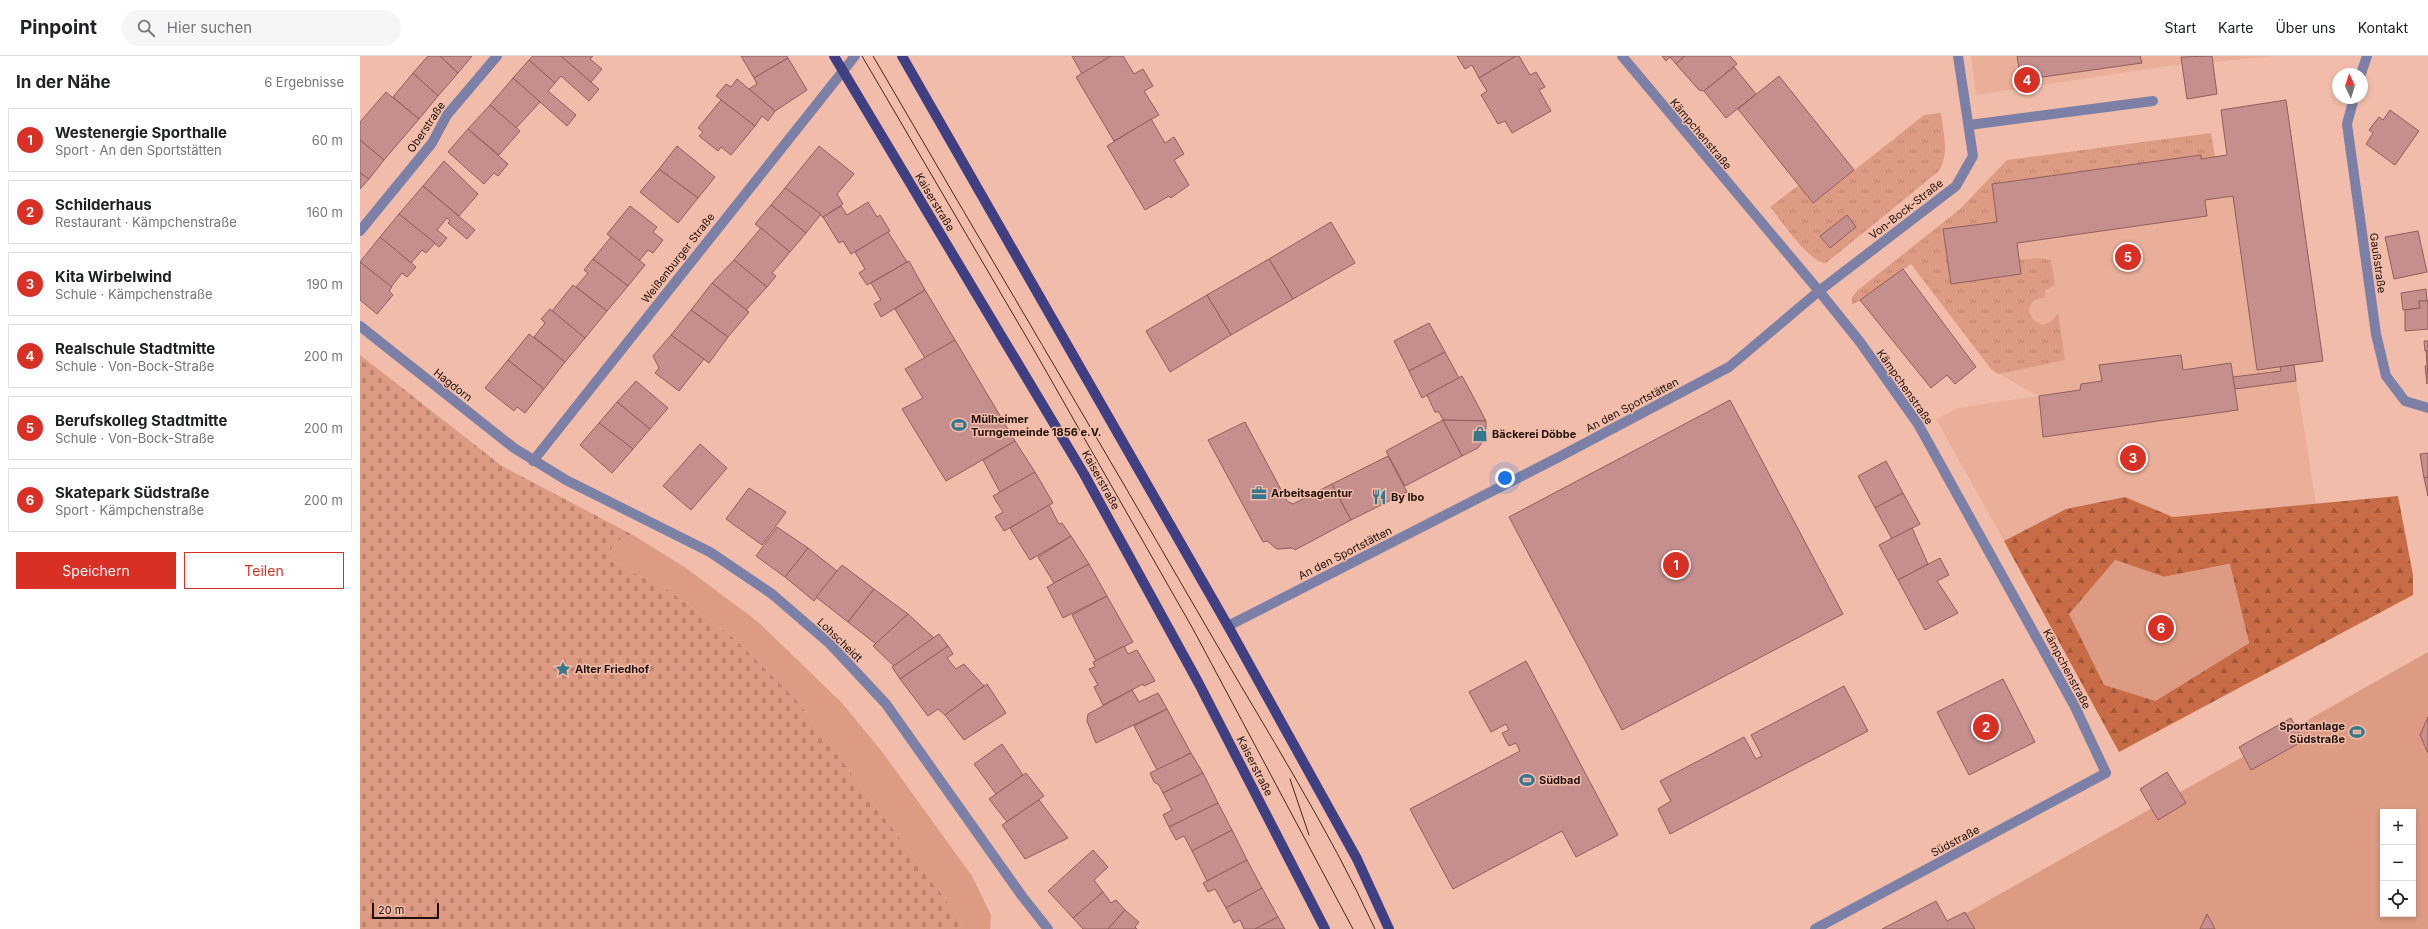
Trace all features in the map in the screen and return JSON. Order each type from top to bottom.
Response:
[{"type":"main road","name":"Kaiserstraße","points":[[834,56],[1084,474],[1198,682],[1325,929]]},
{"type":"main road","points":[[902,56],[1228,626],[1357,859],[1389,929]]},
{"type":"street","name":"Oberstraße","points":[[360,231],[432,143],[447,115],[497,56]]},
{"type":"street","name":"Weißenburger Straße","points":[[533,460],[843,70],[856,56]]},
{"type":"street","name":"Kämpchenstraße","points":[[1622,56],[1819,291],[1860,342],[1918,424],[2075,707],[2106,773]]},
{"type":"street","name":"Von-Bock-Straße","points":[[1819,291],[1956,186],[1973,156],[1958,56]]},
{"type":"street","points":[[2363,68],[2367,56]]},
{"type":"street","points":[[1969,125],[2154,100]]},
{"type":"street","name":"Gaußstraße","points":[[2352,104],[2347,124],[2376,334],[2386,376],[2405,401],[2428,408]]},
{"type":"street","name":"An den Sportstätten","points":[[1228,626],[1560,457],[1729,367],[1819,291]]},
{"type":"street","name":"Hagdorn","points":[[360,326],[533,460]]},
{"type":"street","name":"Lohscheidt","points":[[533,460],[566,480],[710,552],[772,594],[830,644],[886,704],[1022,896],[1048,929]]},
{"type":"street","name":"Südstraße","points":[[1815,929],[2106,773]]},
{"type":"shaded area","points":[[1971,56],[2186,56],[2181,57],[2182,64],[1976,95]]},
{"type":"shaded area","points":[[2212,56],[2272,56],[2213,62]]},
{"type":"shaded area","points":[[2286,100],[2323,361],[2294,365],[2316,504],[2173,517],[2125,497],[2066,509],[2004,541],[1936,419],[1958,408],[2038,396],[1991,369],[1951,284],[1943,229],[1992,184],[2201,155],[2201,159],[2227,155],[2221,110]]},
{"type":"green space","points":[[1941,113],[1945,150],[1939,171],[1826,263],[1819,261],[1804,249],[1770,207],[1799,185],[1813,203],[1924,115]]},
{"type":"green space","points":[[2211,133],[2215,157],[2201,159],[2200,155],[1992,184],[1997,222],[1943,230],[1951,284],[2021,274],[2019,260],[2035,258],[2051,260],[2055,285],[2046,290],[2044,298],[2038,298],[2031,303],[2029,312],[2034,321],[2043,325],[2052,321],[2058,313],[2065,360],[1998,374],[1991,369],[1911,264],[1858,302],[1852,304],[1852,297],[1858,290],[1960,209],[2007,160]]},
{"type":"green space","name":"Alter Friedhof","points":[[360,355],[502,466],[633,535],[616,542],[606,558],[670,591],[734,638],[796,699],[961,920],[962,929],[360,929]]},
{"type":"green space","points":[[2398,496],[2413,575],[2413,595],[2119,752],[2004,541],[2066,509],[2125,497],[2173,517]],"holes":[[[2115,560],[2164,577],[2229,564],[2249,643],[2155,701]]]},
{"type":"green space","points":[[633,535],[686,568],[757,621],[842,703],[883,753],[972,876],[991,915],[990,929],[962,929],[961,920],[796,699],[734,638],[670,591],[606,558],[616,542]]},
{"type":"green space","points":[[2115,560],[2164,577],[2230,564],[2249,643],[2155,701],[2104,685],[2069,614]]},
{"type":"green space","name":"Sportanlage Südstraße","points":[[2428,652],[2428,929],[1938,929]]},
{"type":"building","points":[[428,56],[440,56],[458,73],[438,96],[413,73]]},
{"type":"building","points":[[440,56],[472,56],[458,73]]},
{"type":"building","points":[[533,56],[561,56],[599,89],[589,101],[561,76],[555,83],[529,60]]},
{"type":"building","points":[[561,56],[593,56],[590,59],[602,69],[591,82]]},
{"type":"building","points":[[741,56],[787,56],[788,58],[754,78]]},
{"type":"building","points":[[1072,56],[1111,56],[1082,74]]},
{"type":"building","points":[[1111,56],[1123,56],[1134,74],[1143,69],[1153,86],[1144,91],[1159,115],[1114,141],[1076,77]]},
{"type":"building","points":[[1457,56],[1516,56],[1479,78],[1472,65],[1465,69]]},
{"type":"building","points":[[1516,56],[1519,56],[1530,75],[1536,72],[1545,87],[1539,90],[1551,111],[1512,133],[1505,121],[1498,124],[1481,95],[1487,91],[1479,78]]},
{"type":"building","points":[[1662,56],[1685,56],[1676,64],[1670,57],[1666,61]]},
{"type":"building","points":[[1685,56],[1730,56],[1737,64],[1704,91],[1699,90],[1676,64]]},
{"type":"building","points":[[2017,56],[2140,56],[2142,63],[2021,80]]},
{"type":"building","points":[[2212,56],[2217,94],[2187,99],[2181,57]]},
{"type":"building","points":[[788,58],[807,90],[775,111],[749,89],[757,84],[754,78]]},
{"type":"building","points":[[529,60],[555,83],[548,91],[576,115],[567,126],[513,78]]},
{"type":"building","points":[[1734,67],[1756,94],[1726,118],[1704,91]]},
{"type":"building","points":[[413,73],[438,96],[419,119],[393,97]]},
{"type":"building","points":[[1779,76],[1854,170],[1813,203],[1738,109]]},
{"type":"building","points":[[513,78],[540,102],[516,128],[490,105]]},
{"type":"building","points":[[737,79],[775,111],[768,121],[762,116],[755,126],[716,96],[726,84],[731,87]]},
{"type":"building","points":[[386,92],[419,119],[384,160],[360,140],[360,122]]},
{"type":"building","points":[[721,100],[755,126],[731,155],[721,147],[718,151],[699,136],[703,132],[698,128]]},
{"type":"building","points":[[2286,100],[2323,361],[2257,370],[2233,196],[2205,200],[2207,216],[2017,243],[2021,274],[1951,284],[1943,229],[1997,222],[1992,184],[2201,155],[2201,159],[2227,155],[2221,110]]},
{"type":"building","points":[[490,105],[520,131],[499,155],[468,129]]},
{"type":"building","points":[[2390,110],[2419,131],[2395,165],[2366,144],[2373,133],[2369,130],[2379,117],[2383,120]]},
{"type":"building","points":[[1151,119],[1165,143],[1174,137],[1184,154],[1174,160],[1189,185],[1171,198],[1169,196],[1145,210],[1107,146]]},
{"type":"building","points":[[468,129],[508,164],[498,176],[494,173],[484,184],[448,152]]},
{"type":"building","points":[[360,140],[384,160],[369,179],[360,173]]},
{"type":"building","points":[[677,146],[715,177],[698,198],[659,169]]},
{"type":"building","points":[[819,146],[854,174],[837,194],[843,204],[823,217],[785,188]]},
{"type":"building","points":[[444,161],[478,194],[459,216],[423,186]]},
{"type":"building","points":[[659,169],[698,198],[678,223],[640,192]]},
{"type":"building","points":[[360,173],[369,179],[360,189]]},
{"type":"building","points":[[423,186],[475,230],[467,239],[448,223],[450,221],[447,218],[437,230],[447,238],[439,247],[399,214]]},
{"type":"building","points":[[785,188],[821,214],[806,233],[771,205]]},
{"type":"building","points":[[868,202],[877,217],[880,215],[890,231],[851,254],[843,241],[839,243],[823,217],[841,206],[847,215]]},
{"type":"building","points":[[771,205],[806,233],[790,252],[755,224]]},
{"type":"building","points":[[630,206],[657,227],[653,232],[663,240],[653,253],[648,250],[639,261],[607,234]]},
{"type":"building","points":[[399,214],[435,243],[426,253],[422,250],[411,263],[380,237]]},
{"type":"building","points":[[1847,215],[1856,227],[1830,248],[1820,236]]},
{"type":"building","points":[[1331,222],[1355,263],[1293,299],[1269,259]]},
{"type":"building","points":[[761,228],[790,252],[772,273],[776,276],[767,287],[734,260]]},
{"type":"building","points":[[2418,231],[2427,272],[2394,279],[2385,237]]},
{"type":"building","points":[[888,232],[907,262],[867,285],[859,273],[865,269],[855,252]]},
{"type":"building","points":[[380,237],[416,267],[407,277],[402,273],[391,287],[360,262]]},
{"type":"building","points":[[611,237],[645,265],[628,286],[593,259]]},
{"type":"building","points":[[593,259],[628,286],[607,311],[576,287],[588,273],[584,270]]},
{"type":"building","points":[[1269,259],[1293,299],[1231,335],[1207,295]]},
{"type":"building","points":[[734,260],[767,287],[746,310],[712,283]]},
{"type":"building","points":[[909,261],[925,290],[881,317],[874,304],[881,300],[871,283]]},
{"type":"building","points":[[360,262],[392,287],[389,291],[393,295],[377,314],[360,300]]},
{"type":"building","points":[[1903,269],[1976,367],[1955,384],[1947,375],[1931,388],[1860,300]]},
{"type":"building","points":[[712,283],[749,312],[728,337],[691,310]]},
{"type":"building","points":[[573,285],[607,311],[585,338],[552,311]]},
{"type":"building","points":[[2426,289],[2427,301],[2419,301],[2420,308],[2403,310],[2401,293]]},
{"type":"building","points":[[925,290],[955,340],[925,358],[895,309]]},
{"type":"building","points":[[1207,295],[1231,335],[1170,372],[1146,331]]},
{"type":"building","points":[[2419,301],[2428,301],[2428,329],[2405,331],[2405,310],[2420,308]]},
{"type":"building","points":[[550,309],[585,338],[565,362],[534,337],[545,323],[541,319]]},
{"type":"building","points":[[691,310],[728,337],[709,363],[671,335]]},
{"type":"building","points":[[1429,323],[1445,352],[1409,371],[1394,341]]},
{"type":"building","points":[[529,334],[565,362],[544,389],[508,360]]},
{"type":"building","points":[[671,335],[704,359],[679,391],[655,373],[659,368],[653,356]]},
{"type":"building","name":"Mülheimer Turngemeinde 1856 e.V.","points":[[955,340],[1015,441],[946,481],[902,409],[923,398],[905,369]]},
{"type":"building","points":[[2424,341],[2428,341],[2428,351],[2425,351]]},
{"type":"building","points":[[2426,351],[2428,351],[2427,384],[2425,366],[2427,366]]},
{"type":"building","points":[[1445,352],[1459,378],[1422,398],[1409,371]]},
{"type":"building","points":[[2181,355],[2183,370],[2231,363],[2238,410],[2043,437],[2039,396],[2080,390],[2081,384],[2102,381],[2099,365]]},
{"type":"building","points":[[508,360],[544,389],[525,413],[517,407],[514,411],[485,388]]},
{"type":"building","points":[[2294,365],[2296,381],[2235,389],[2233,377],[2281,371],[2280,367]]},
{"type":"building","points":[[1462,376],[1486,421],[1443,420],[1439,412],[1435,412],[1427,395]]},
{"type":"building","points":[[636,381],[668,408],[650,429],[617,402]]},
{"type":"building","points":[[1730,400],[1843,614],[1622,730],[1509,517]]},
{"type":"building","points":[[617,402],[650,429],[633,449],[599,423]]},
{"type":"building","points":[[1443,420],[1486,421],[1486,437],[1478,448],[1462,456]]},
{"type":"building","points":[[1443,420],[1462,456],[1405,486],[1386,451]]},
{"type":"building","name":"Arbeitsagentur","points":[[1245,422],[1287,501],[1293,504],[1332,484],[1351,520],[1295,550],[1293,548],[1277,549],[1267,541],[1263,542],[1208,440]]},
{"type":"building","points":[[599,423],[633,449],[612,473],[580,445]]},
{"type":"building","points":[[1015,441],[1035,472],[1000,492],[983,460]]},
{"type":"building","points":[[700,444],[727,468],[691,510],[663,486]]},
{"type":"building","points":[[2428,453],[2428,477],[2424,478],[2420,454]]},
{"type":"building","points":[[1388,456],[1407,492],[1351,520],[1332,484]]},
{"type":"building","points":[[1886,461],[1903,493],[1875,508],[1858,476]]},
{"type":"building","points":[[1035,472],[1053,503],[1004,531],[995,517],[1003,512],[993,496]]},
{"type":"building","points":[[2428,477],[2428,496],[2424,478]]},
{"type":"building","points":[[749,488],[786,512],[762,545],[726,519]]},
{"type":"building","points":[[1903,493],[1920,524],[1892,539],[1875,508]]},
{"type":"building","points":[[1049,505],[1059,524],[1062,523],[1071,536],[1030,560],[1010,528]]},
{"type":"building","points":[[777,527],[808,548],[785,577],[756,556]]},
{"type":"building","points":[[1912,528],[1928,564],[1898,580],[1879,545]]},
{"type":"building","points":[[1071,536],[1089,564],[1054,583],[1038,557]]},
{"type":"building","points":[[808,548],[837,571],[814,601],[785,577]]},
{"type":"building","points":[[1940,558],[1949,575],[1937,581],[1958,613],[1925,630],[1898,580]]},
{"type":"building","points":[[1089,564],[1107,596],[1063,618],[1047,587]]},
{"type":"building","points":[[842,565],[874,589],[848,622],[816,597]]},
{"type":"building","points":[[874,589],[908,614],[876,644],[848,622]]},
{"type":"building","points":[[1107,596],[1133,642],[1096,661],[1072,615]]},
{"type":"building","points":[[908,614],[934,638],[894,666],[873,646]]},
{"type":"building","points":[[939,634],[948,646],[900,679],[892,667]]},
{"type":"building","points":[[948,646],[953,654],[947,658],[956,669],[964,664],[984,686],[945,715],[938,709],[928,716],[900,679]]},
{"type":"building","points":[[1124,646],[1128,654],[1137,650],[1155,681],[1144,686],[1143,684],[1103,705],[1094,687],[1098,685],[1089,669],[1095,667],[1093,662]]},
{"type":"building","name":"Südbad","points":[[1526,661],[1618,835],[1576,857],[1562,831],[1453,889],[1410,809],[1520,751],[1516,743],[1509,746],[1506,741],[1502,733],[1509,730],[1506,724],[1491,732],[1469,692]]},
{"type":"building","points":[[2003,679],[2035,742],[1969,775],[1937,712]]},
{"type":"building","points":[[987,684],[1006,713],[964,740],[945,715]]},
{"type":"building","points":[[1844,686],[1868,731],[1670,834],[1658,809],[1671,801],[1660,781],[1744,737],[1756,759],[1762,756],[1751,735]]},
{"type":"building","points":[[1132,690],[1139,702],[1158,693],[1167,709],[1096,743],[1087,721],[1088,714]]},
{"type":"building","points":[[1167,709],[1191,753],[1157,770],[1134,726]]},
{"type":"building","points":[[2428,717],[2428,753],[2420,735]]},
{"type":"building","points":[[2291,718],[2303,741],[2251,770],[2239,747]]},
{"type":"building","points":[[1002,744],[1023,775],[996,794],[974,764]]},
{"type":"building","points":[[1191,753],[1203,773],[1163,793],[1159,785],[1154,782],[1150,773]]},
{"type":"building","points":[[2167,772],[2186,803],[2158,820],[2140,789]]},
{"type":"building","points":[[1026,773],[1044,796],[1007,822],[989,799]]},
{"type":"building","points":[[1203,773],[1218,803],[1169,827],[1163,815],[1172,810],[1163,793]]},
{"type":"building","points":[[1039,800],[1068,838],[1025,859],[1002,825]]},
{"type":"building","points":[[1218,803],[1232,830],[1192,851],[1184,836],[1176,840],[1169,827]]},
{"type":"building","points":[[1232,830],[1247,860],[1207,881],[1192,851]]},
{"type":"building","points":[[1093,850],[1108,867],[1094,880],[1103,892],[1073,918],[1048,891]]},
{"type":"building","points":[[1247,860],[1262,888],[1226,908],[1215,889],[1208,892],[1203,883]]},
{"type":"building","points":[[1262,888],[1278,917],[1255,929],[1244,929],[1240,920],[1234,923],[1226,908]]},
{"type":"building","points":[[1103,892],[1111,903],[1116,900],[1125,910],[1108,929],[1083,929],[1073,918]]},
{"type":"building","points":[[1936,901],[1947,921],[1965,912],[1975,929],[1882,929]]},
{"type":"building","points":[[1125,910],[1139,922],[1135,927],[1137,929],[1108,929]]},
{"type":"building","points":[[2207,914],[2215,929],[2200,929]]},
{"type":"building","points":[[1278,917],[1285,929],[1255,929]]},
{"type":"tram line","points":[[862,56],[1034,350],[1193,629],[1353,929]]},
{"type":"tram line","points":[[873,56],[1296,779],[1337,853],[1375,929]]},
{"type":"tram line","points":[[1290,779],[1309,835]]},
{"type":"place","name":"Realschule Stadtmitte","points":[[2027,80]]},
{"type":"place","name":"Berufskolleg Stadtmitte","points":[[2128,257]]},
{"type":"place","name":"Mülheimer Turngemeinde 1856 e.V.","points":[[959,425]]},
{"type":"place","name":"Bäckerei Döbbe","points":[[1480,434]]},
{"type":"place","name":"Kita Wirbelwind","points":[[2133,458]]},
{"type":"place","name":"Arbeitsagentur","points":[[1259,493]]},
{"type":"place","name":"By Ibo","points":[[1379,497]]},
{"type":"place","name":"Westenergie Sporthalle","points":[[1676,565]]},
{"type":"place","name":"Skatepark Südstraße","points":[[2161,628]]},
{"type":"place","name":"Alter Friedhof","points":[[563,669]]},
{"type":"place","name":"Schilderhaus","points":[[1986,727]]},
{"type":"place","name":"Sportanlage Südstraße","points":[[2357,732]]},
{"type":"place","name":"Südbad","points":[[1527,780]]}]
